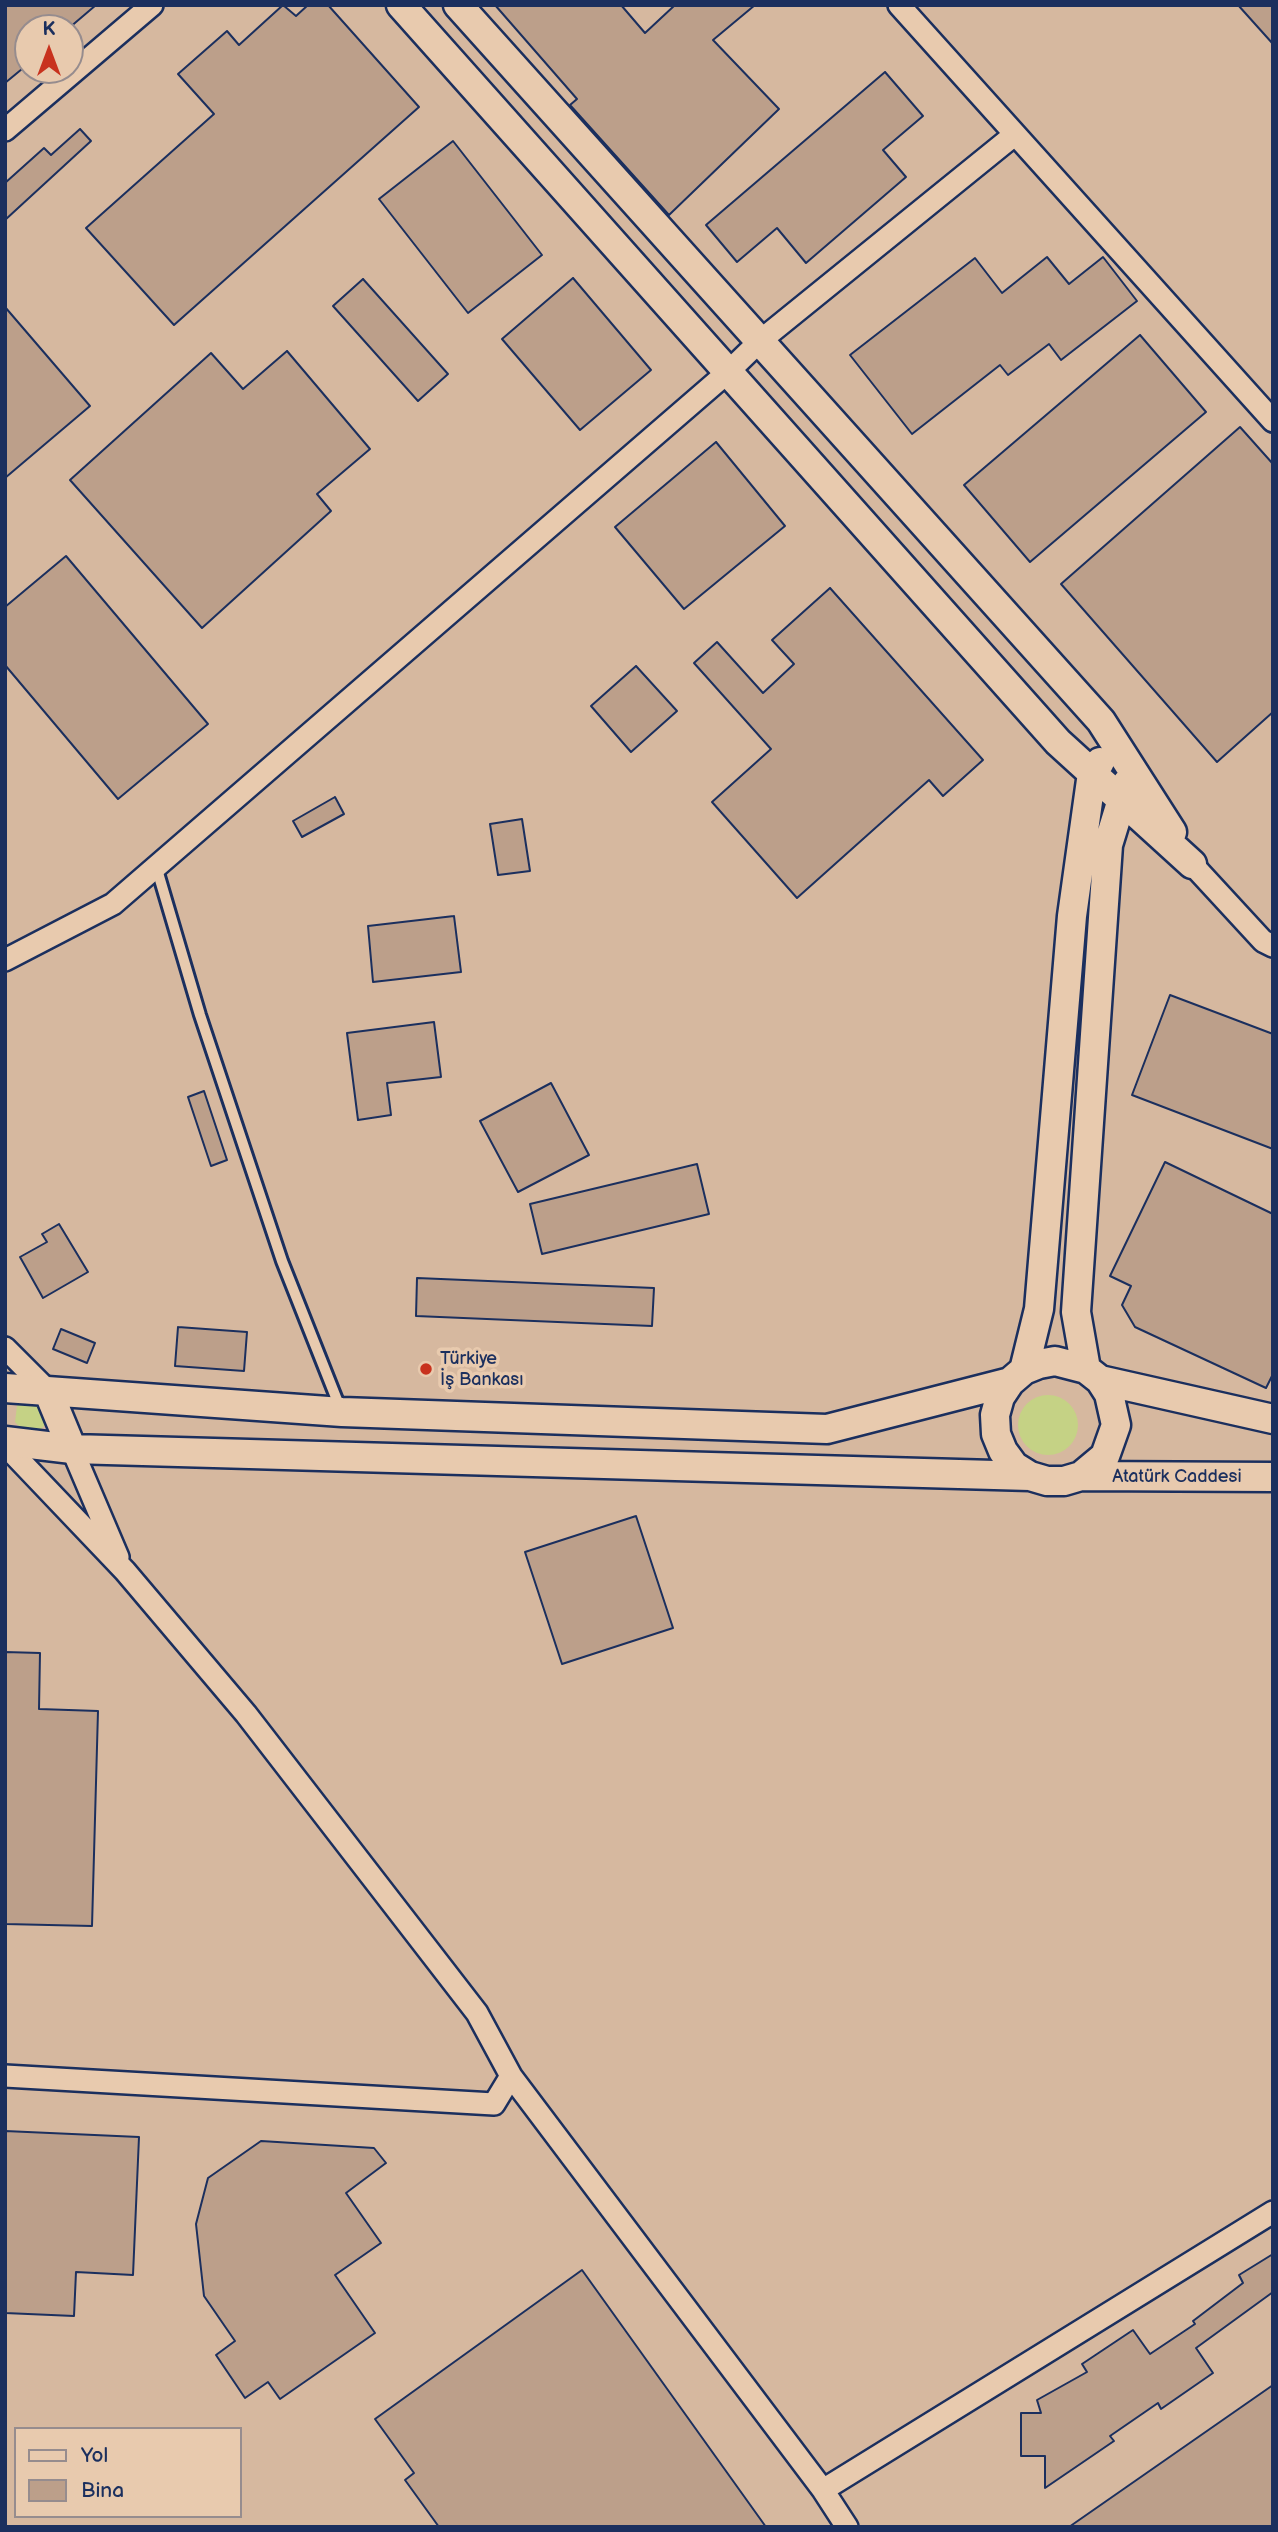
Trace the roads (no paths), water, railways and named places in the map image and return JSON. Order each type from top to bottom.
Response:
[{"type":"street","points":[[5,130],[152,5]]},
{"type":"street","points":[[401,5],[1058,742],[1192,864],[1263,941],[1273,946]]},
{"type":"street","points":[[458,5],[1101,721],[1192,864]]},
{"type":"street","points":[[899,5],[1013,136],[1273,421]]},
{"type":"street","points":[[5,960],[113,904],[728,372],[760,341],[1013,136]]},
{"type":"street","points":[[1114,743],[1092,773],[1072,916],[1040,1309],[1017,1376],[1000,1397],[995,1415],[996,1434],[1003,1451],[1014,1466],[1030,1476],[1046,1481],[1064,1481],[1081,1476],[1105,1456],[1113,1441],[1115,1409],[1093,1375],[1076,1312],[1108,845],[1132,770]]},
{"type":"street","points":[[5,1348],[48,1391],[125,1572]]},
{"type":"street","points":[[5,1388],[342,1412],[827,1429],[1017,1376],[1055,1361],[1093,1375],[1273,1419]]},
{"type":"street","points":[[5,1443],[72,1449],[1030,1476]]},
{"type":"street","points":[[5,1443],[125,1572],[246,1714],[468,2002],[511,2076],[824,2490],[847,2527]]},
{"type":"street","name":"Atatürk Caddesi","points":[[1081,1476],[1273,1477]]},
{"type":"street","points":[[5,2076],[494,2104],[511,2076]]},
{"type":"street","points":[[824,2490],[1273,2212]]},
{"type":"lane","points":[[156,866],[200,1015],[282,1261],[342,1412]]},
{"type":"place","name":"Türkiye İş Bankası","points":[[426,1369]]}]
